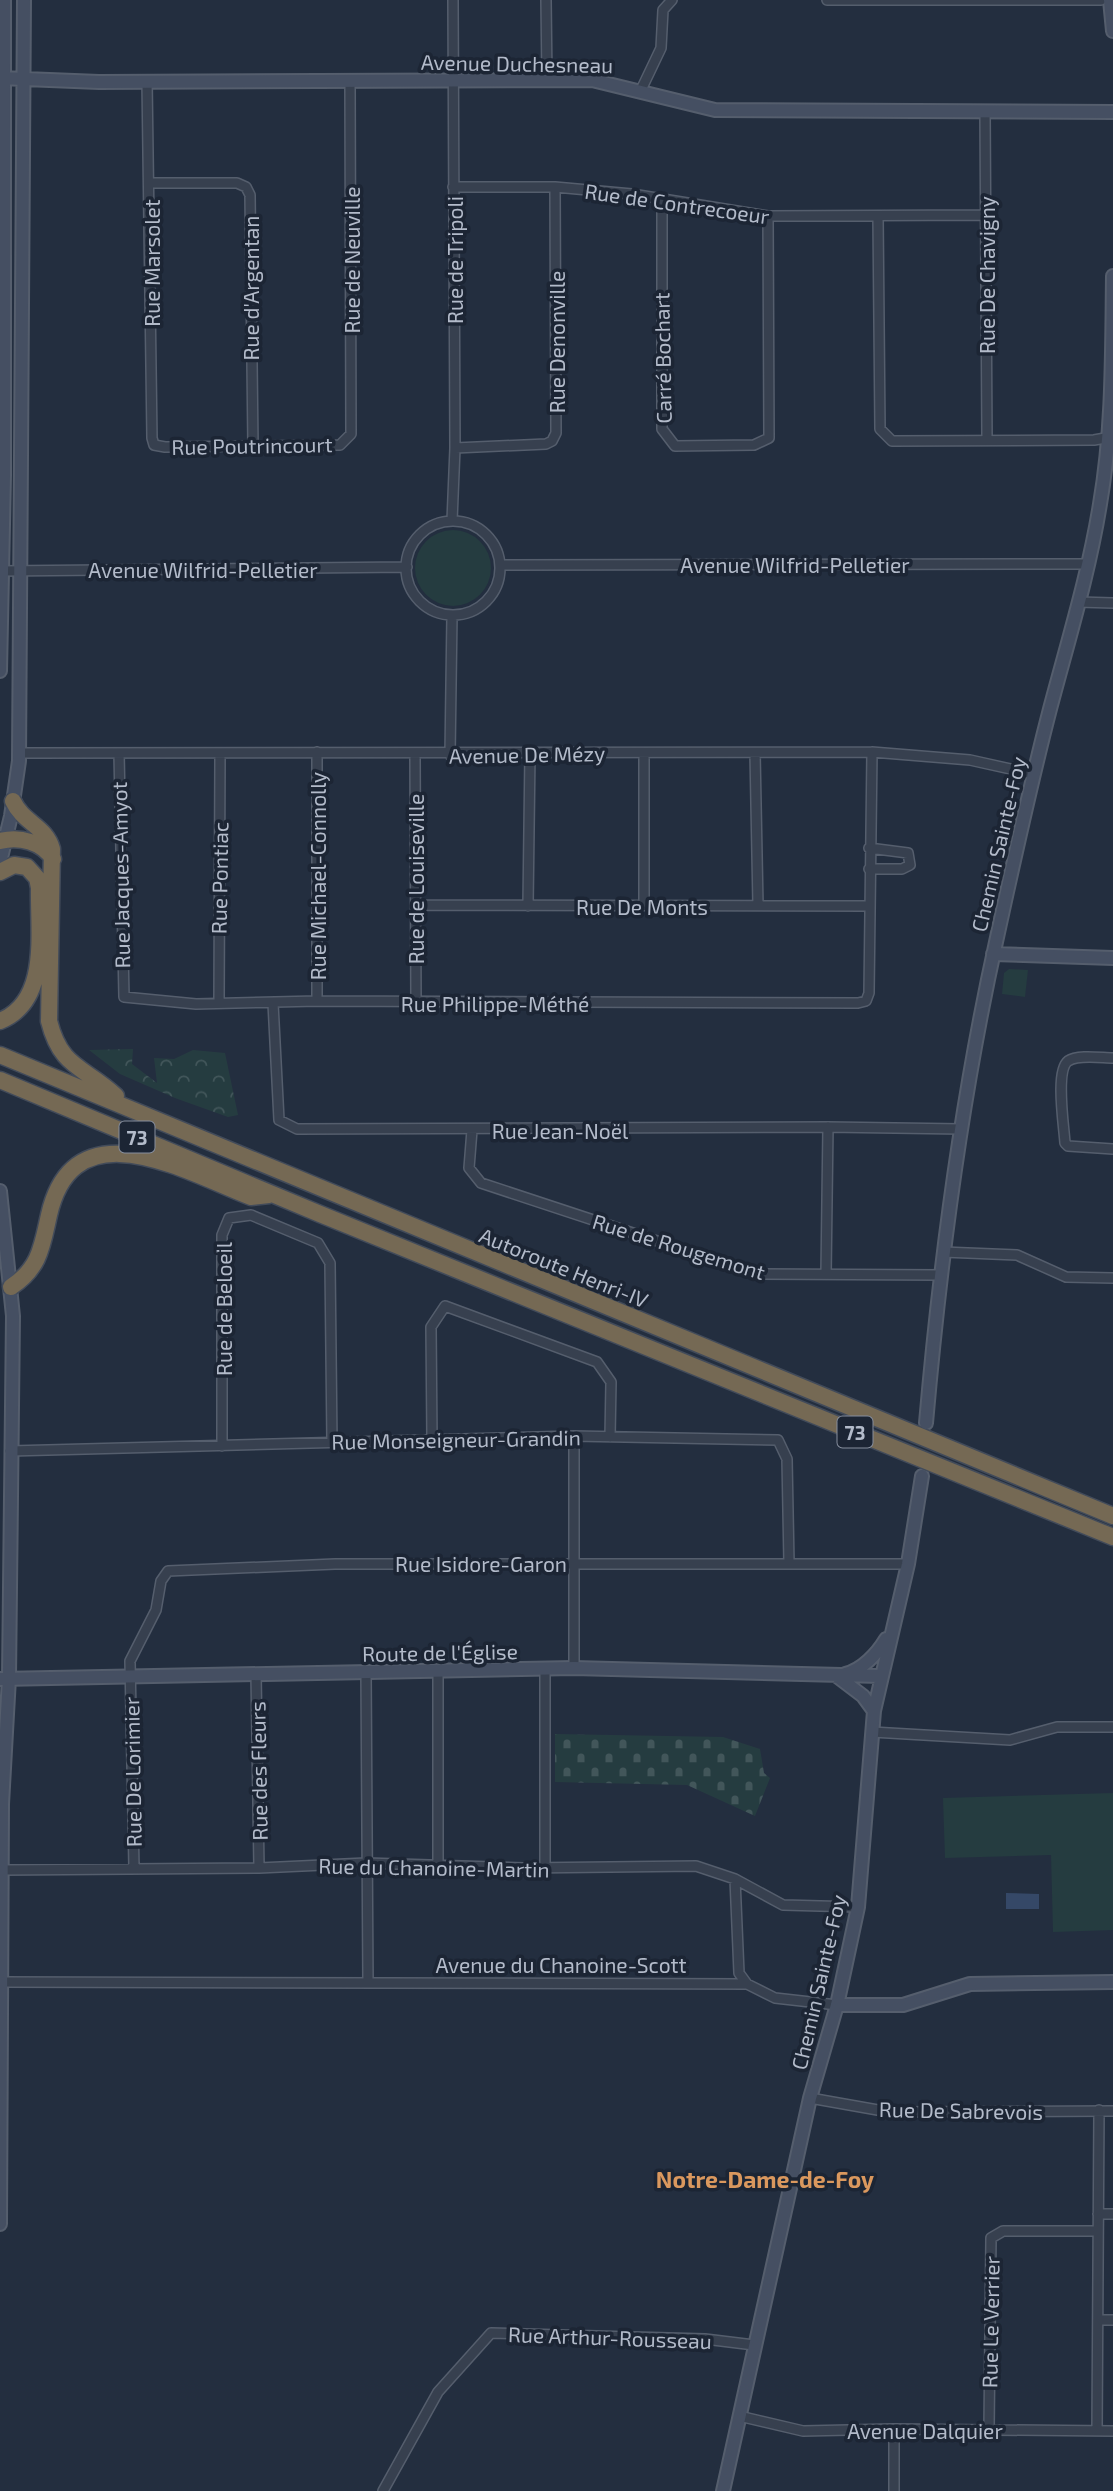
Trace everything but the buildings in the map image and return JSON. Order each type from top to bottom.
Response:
[{"type":"highway","points":[[13,801],[23,818],[45,832],[50,840],[53,859],[49,1009],[56,1046],[73,1067],[111,1092],[127,1107]]},
{"type":"highway","points":[[3,840],[34,842],[48,851],[53,859]]},
{"type":"highway","points":[[0,872],[13,865],[27,867],[37,878],[39,888],[33,989],[23,1007],[0,1021]]},
{"type":"highway","name":"Autoroute Henri-IV","points":[[0,1055],[1113,1516]]},
{"type":"highway","name":"Autoroute Henri-IV","points":[[0,1080],[1113,1537]]},
{"type":"highway","points":[[11,1287],[31,1271],[42,1252],[50,1210],[61,1185],[75,1168],[90,1158],[115,1152],[136,1154],[251,1197],[275,1195]]},
{"type":"main road","points":[[0,671],[4,0]]},
{"type":"main road","points":[[0,862],[13,801],[18,754],[23,476],[24,0]]},
{"type":"main road","points":[[1110,0],[1113,32]]},
{"type":"main road","name":"Avenue Duchesneau","points":[[2,78],[24,81],[547,79],[608,81],[715,110],[1113,113]]},
{"type":"main road","name":"Chemin Sainte-Foy","points":[[926,1423],[943,1252],[961,1129],[993,954],[1033,774],[1088,564],[1100,504],[1110,437],[1113,276]]},
{"type":"main road","points":[[993,954],[1113,958]]},
{"type":"main road","points":[[0,1195],[11,1287],[5,1451],[0,2224]]},
{"type":"main road","name":"Chemin Sainte-Foy","points":[[723,2491],[810,2098],[837,2005],[858,1907],[874,1711],[908,1564],[922,1476]]},
{"type":"main road","points":[[834,1676],[853,1672],[878,1652],[891,1632]]},
{"type":"main road","name":"Route de l'Église","points":[[5,1679],[574,1668],[881,1676]]},
{"type":"main road","points":[[834,1676],[845,1679],[874,1711]]},
{"type":"main road","points":[[0,1787],[2,1802]]},
{"type":"main road","name":"Avenue du Chanoine-Scott","points":[[837,2005],[902,2005],[970,1984],[1113,1982]]},
{"type":"street","name":"Rue de Tripoli","points":[[452,521],[455,448],[453,0]]},
{"type":"street","points":[[546,0],[547,79]]},
{"type":"street","points":[[641,90],[661,48],[663,10],[672,0]]},
{"type":"street","points":[[827,0],[1101,0]]},
{"type":"street","name":"Rue de Neuville","points":[[348,440],[352,424],[350,80]]},
{"type":"street","name":"Rue Marsolet","points":[[147,81],[154,444]]},
{"type":"street","name":"Rue De Chavigny","points":[[985,112],[987,439]]},
{"type":"street","name":"Rue d'Argentan","points":[[150,183],[237,183],[246,187],[250,195],[253,445]]},
{"type":"street","name":"Rue de Contrecoeur","points":[[453,187],[555,187],[662,199],[768,216],[985,215]]},
{"type":"street","name":"Rue Denonville","points":[[455,448],[545,444],[552,441],[556,433],[555,187]]},
{"type":"street","name":"Carré Bochart","points":[[662,199],[662,429],[667,440],[675,446],[754,445],[769,438],[768,216]]},
{"type":"street","points":[[878,216],[880,429],[892,441],[1094,440],[1110,437]]},
{"type":"street","name":"Rue Poutrincourt","points":[[154,444],[340,445],[348,440]]},
{"type":"street","points":[[2,475],[23,476]]},
{"type":"street","points":[[452,521],[480,529],[491,540],[501,565],[494,589],[480,606],[467,613],[452,615],[425,606],[408,583],[408,554],[420,536],[438,523],[452,521]]},
{"type":"street","name":"Avenue Wilfrid-Pelletier","points":[[501,565],[1088,564]]},
{"type":"street","name":"Avenue Wilfrid-Pelletier","points":[[1,571],[407,567]]},
{"type":"street","points":[[1078,602],[1113,603]]},
{"type":"street","points":[[450,755],[452,615]]},
{"type":"street","name":"Rue Michael-Connolly","points":[[317,752],[317,1000]]},
{"type":"street","points":[[868,906],[872,752]]},
{"type":"street","name":"Avenue De Mézy","points":[[18,754],[872,752],[970,760],[1033,774]]},
{"type":"street","name":"Rue Jacques-Amyot","points":[[119,753],[124,997]]},
{"type":"street","points":[[528,906],[530,753]]},
{"type":"street","points":[[643,753],[644,904]]},
{"type":"street","points":[[755,753],[758,905]]},
{"type":"street","name":"Rue Pontiac","points":[[219,1003],[220,754]]},
{"type":"street","name":"Rue de Louiseville","points":[[415,755],[416,1003]]},
{"type":"street","points":[[869,848],[908,853],[910,864],[902,869],[869,869]]},
{"type":"street","name":"Rue De Monts","points":[[416,905],[868,906]]},
{"type":"street","name":"Rue Philippe-Méthé","points":[[124,997],[219,1003],[317,1000],[416,1003],[866,1001],[868,906]]},
{"type":"street","name":"Rue Jean-Noël","points":[[273,1003],[279,1120],[297,1129],[961,1129]]},
{"type":"street","points":[[1113,1058],[1069,1061],[1061,1072],[1065,1143],[1068,1146],[1113,1149]]},
{"type":"street","points":[[826,1274],[828,1127]]},
{"type":"street","name":"Rue de Rougemont","points":[[472,1130],[469,1168],[481,1183],[757,1274],[940,1275]]},
{"type":"street","name":"Rue de Beloeil","points":[[222,1446],[222,1235],[229,1218],[251,1216],[318,1242],[330,1264],[332,1442]]},
{"type":"street","points":[[943,1252],[1017,1255],[1066,1277],[1113,1278]]},
{"type":"street","points":[[432,1439],[431,1327],[445,1306],[597,1362],[611,1382],[610,1437]]},
{"type":"street","points":[[574,1436],[574,1668]]},
{"type":"street","name":"Rue Monseigneur-Grandin","points":[[5,1451],[574,1436],[778,1440],[788,1460],[789,1563]]},
{"type":"street","name":"Rue Isidore-Garon","points":[[131,1676],[135,1649],[156,1610],[161,1581],[169,1571],[335,1564],[908,1564]]},
{"type":"street","points":[[545,1669],[545,1868]]},
{"type":"street","points":[[438,1671],[438,1864]]},
{"type":"street","points":[[366,1672],[368,1983]]},
{"type":"street","name":"Rue des Fleurs","points":[[256,1674],[260,1868]]},
{"type":"street","name":"Rue De Lorimier","points":[[131,1676],[134,1868]]},
{"type":"street","points":[[872,1732],[1010,1740],[1057,1727],[1113,1727]]},
{"type":"street","name":"Rue du Chanoine-Martin","points":[[2,1870],[260,1868],[366,1863],[545,1868],[696,1866],[735,1879],[783,1905],[858,1907]]},
{"type":"street","points":[[735,1879],[739,1973],[747,1984]]},
{"type":"street","name":"Avenue du Chanoine-Scott","points":[[2,1982],[747,1984],[775,1998],[837,2005]]},
{"type":"street","name":"Rue De Sabrevois","points":[[810,2098],[889,2112],[1113,2111]]},
{"type":"street","points":[[1097,2431],[1099,2110]]},
{"type":"street","points":[[1098,2214],[1113,2214]]},
{"type":"street","name":"Rue Le Verrier","points":[[989,2429],[991,2238],[1003,2231],[1098,2231]]},
{"type":"street","points":[[1099,2320],[1113,2320]]},
{"type":"street","name":"Rue Arthur-Rousseau","points":[[383,2491],[438,2392],[491,2333],[705,2339],[754,2345]]},
{"type":"street","name":"Avenue Dalquier","points":[[739,2416],[803,2431],[894,2428],[1113,2431]]},
{"type":"street","points":[[894,2428],[894,2491]]},
{"type":"green space","points":[[446,530],[460,530],[474,536],[485,547],[491,568],[488,583],[480,595],[460,606],[446,606],[432,600],[421,589],[415,575],[415,561],[421,547],[432,536]]},
{"type":"green space","points":[[1009,969],[1028,970],[1025,997],[1002,994],[1004,973]]},
{"type":"green space","points":[[133,1049],[132,1064],[157,1083],[154,1058],[174,1059],[193,1050],[225,1053],[238,1115],[228,1117],[175,1098],[120,1074],[89,1050]]},
{"type":"green space","points":[[555,1734],[723,1737],[760,1749],[764,1773],[770,1778],[755,1816],[687,1785],[555,1782]]},
{"type":"green space","points":[[1113,1793],[1113,1930],[1053,1932],[1051,1855],[945,1858],[943,1798]]},
{"type":"water","points":[[1006,1893],[1039,1894],[1039,1909],[1006,1909]]},
{"type":"district","name":"Notre-Dame-de-Foy","points":[[765,2179]]}]
